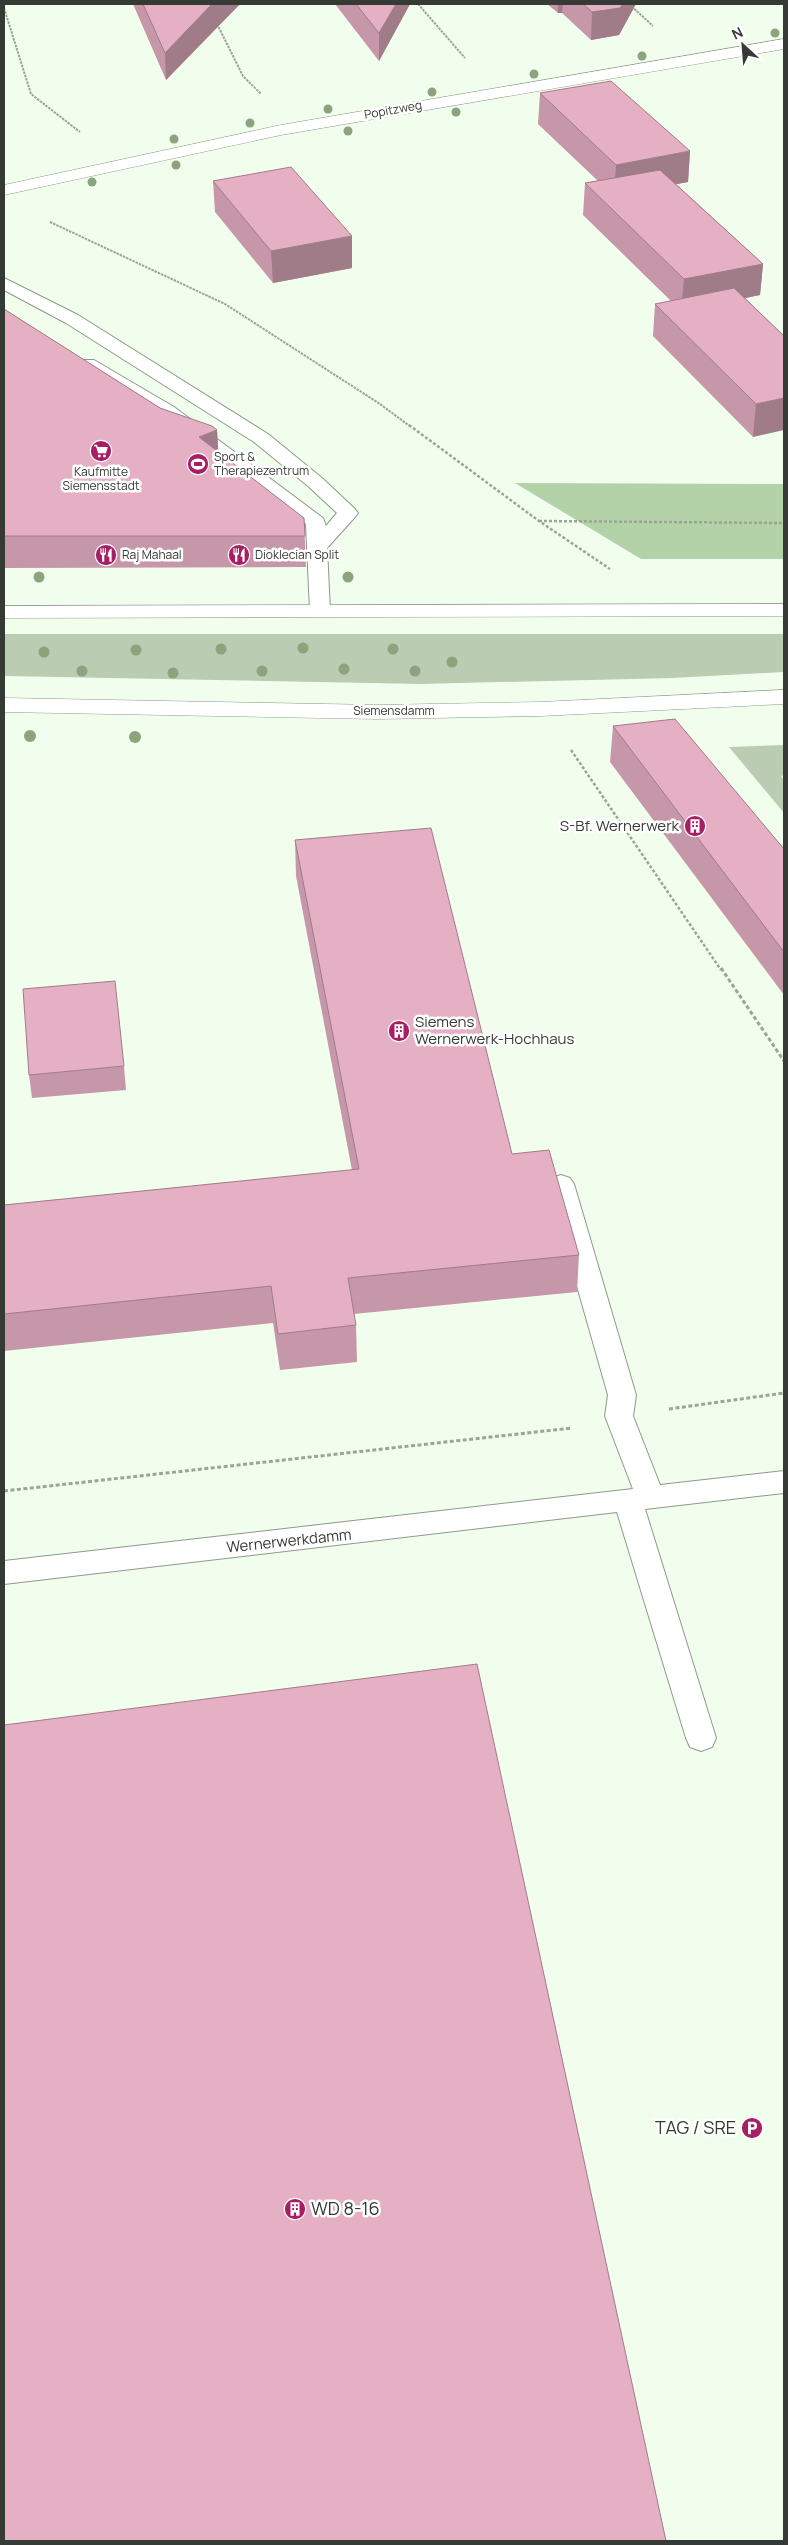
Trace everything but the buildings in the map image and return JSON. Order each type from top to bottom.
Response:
[{"type":"main road","name":"Popitzweg","points":[[4,190],[296,127],[784,44]]},
{"type":"main road","points":[[4,612],[784,610]]},
{"type":"main road","name":"Siemensdamm","points":[[4,705],[378,712],[541,709],[784,697]]},
{"type":"lane","points":[[6,284],[72,319],[261,438],[315,482],[348,513],[317,547]]},
{"type":"lane","points":[[73,355],[168,411],[316,522],[320,611]]},
{"type":"lane","points":[[561,1184],[622,1395],[620,1416],[701,1738]]},
{"type":"lane","name":"Wernerwerkdamm","points":[[4,1573],[575,1508],[784,1482]]},
{"type":"path","points":[[418,4],[494,93]]},
{"type":"path","points":[[4,8],[31,94],[120,164]]},
{"type":"path","points":[[215,20],[243,76],[296,127]]},
{"type":"path","points":[[42,218],[225,304],[380,404],[539,522],[613,570]]},
{"type":"path","points":[[539,522],[784,523]]},
{"type":"path","points":[[541,709],[784,1060]]},
{"type":"path","points":[[4,1491],[561,1431],[620,1416],[784,1393]]},
{"type":"green space","points":[[515,483],[784,484],[784,559],[641,559]]},
{"type":"green space","points":[[4,634],[784,634],[784,672],[673,678],[420,684],[4,676]]},
{"type":"green space","points":[[784,745],[784,775],[781,776],[784,780],[784,813],[729,747]]},
{"type":"place","name":"Kaufmitte Siemensstadt","points":[[101,451]]},
{"type":"place","name":"Sport & Therapiezentrum","points":[[198,464]]},
{"type":"place","name":"Raj Mahaal","points":[[106,555]]},
{"type":"place","name":"Dioklecian Split","points":[[239,555]]},
{"type":"place","name":"S-Bf. Wernerwerk","points":[[695,826]]},
{"type":"place","name":"Siemens Wernerwerk-Hochhaus","points":[[399,1031]]},
{"type":"place","name":"TAG / SRE","points":[[752,2128]]},
{"type":"place","name":"WD 8-16","points":[[295,2209]]}]
